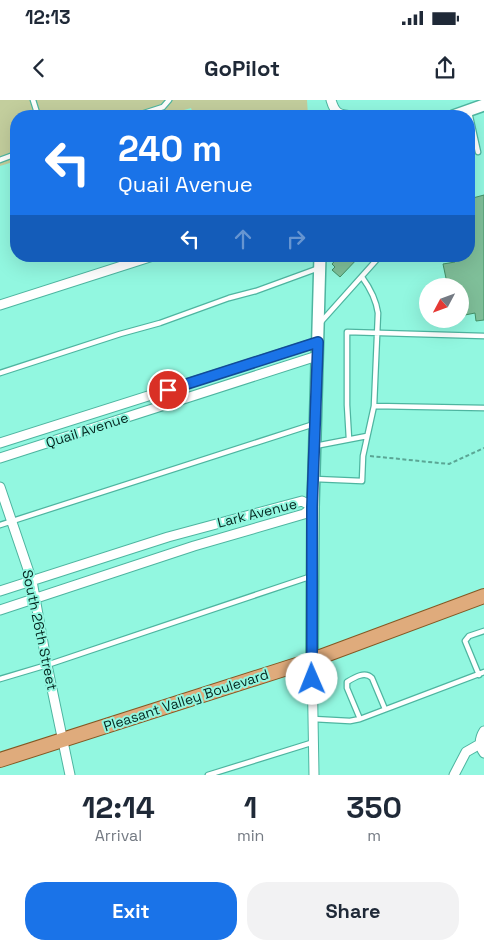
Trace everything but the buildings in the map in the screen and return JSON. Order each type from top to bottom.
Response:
[{"type":"main road","name":"Pleasant Valley Boulevard","points":[[0,760],[312,660],[484,596]]},
{"type":"street","points":[[469,110],[484,105]]},
{"type":"street","points":[[0,305],[134,262]]},
{"type":"street","points":[[314,775],[312,507],[320,262]]},
{"type":"street","name":"Quail Avenue","points":[[0,443],[318,342]]},
{"type":"street","name":"Quail Avenue","points":[[0,458],[317,356]]},
{"type":"street","points":[[93,414],[98,426]]},
{"type":"street","name":"South 26th Street","points":[[0,487],[32,581],[70,775]]},
{"type":"street","name":"Lark Avenue","points":[[0,591],[168,537],[302,501],[312,507],[304,514],[194,546],[0,610]]},
{"type":"street","points":[[454,775],[466,752],[482,749],[480,738],[484,732]]},
{"type":"lane","points":[[154,110],[163,107],[169,100]]},
{"type":"lane","points":[[475,138],[478,152]]},
{"type":"lane","points":[[0,373],[160,323],[229,298],[256,291],[320,262]]},
{"type":"lane","points":[[318,325],[375,262]]},
{"type":"lane","points":[[313,479],[362,481],[363,456],[374,406],[377,305],[371,289],[362,277]]},
{"type":"lane","points":[[349,439],[347,332],[484,336]]},
{"type":"lane","points":[[374,406],[484,408]]},
{"type":"lane","points":[[0,525],[315,424]]},
{"type":"lane","points":[[314,446],[368,436]]},
{"type":"lane","points":[[0,679],[312,576]]},
{"type":"lane","points":[[313,719],[360,719],[481,674],[465,641],[469,636],[484,631]]},
{"type":"lane","points":[[360,719],[347,682],[365,674],[372,678],[385,709]]},
{"type":"lane","points":[[208,775],[314,742]]},
{"type":"path","points":[[363,456],[449,464],[484,448]]},
{"type":"green space","points":[[0,100],[307,100],[308,110],[192,110],[191,108],[184,110],[10,110],[10,163],[0,166]]},
{"type":"route","points":[[168,390],[318,342],[312,507],[312,679]]}]
